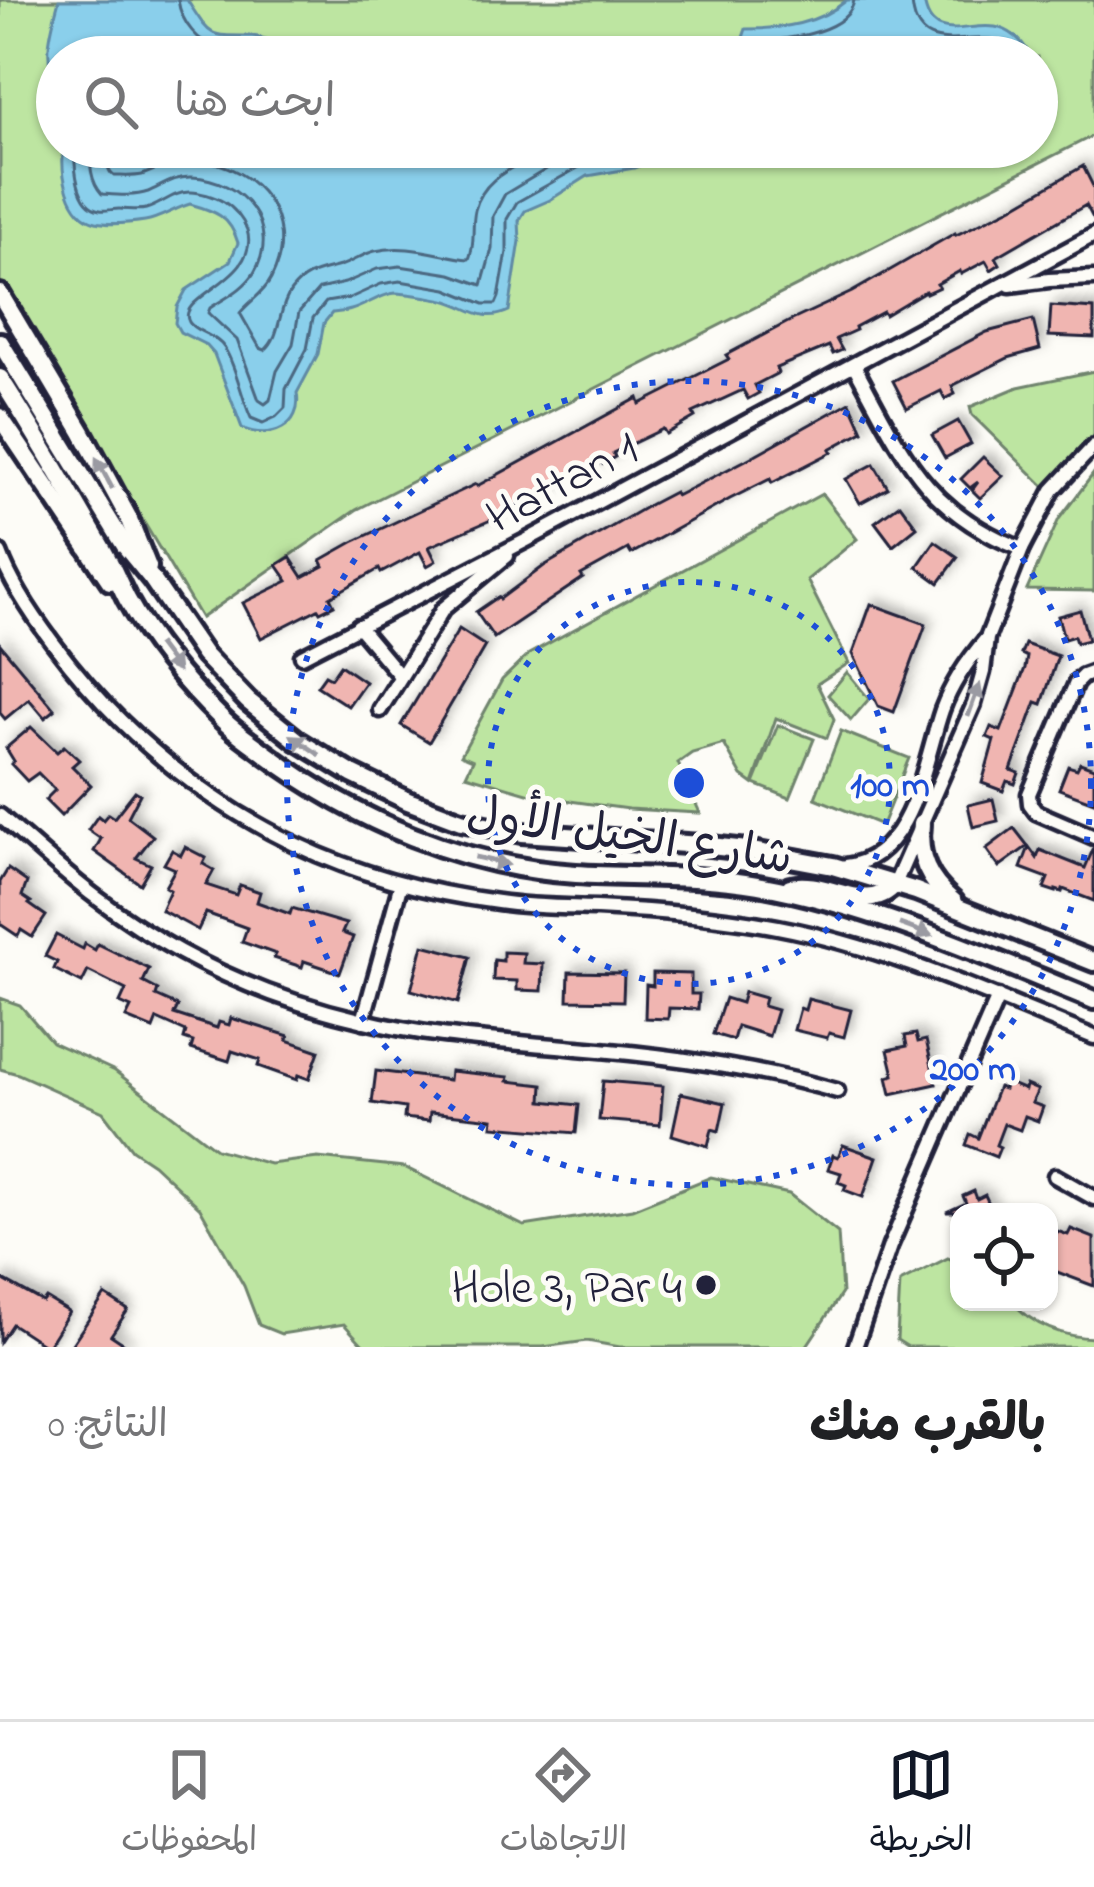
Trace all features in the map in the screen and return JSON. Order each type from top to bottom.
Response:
[{"type":"main road","points":[[0,294],[128,517],[152,579]]},
{"type":"main road","name":"شارع الخيل الأول","points":[[0,342],[125,546],[204,655],[248,701],[352,774],[461,821],[522,833],[701,845],[833,866],[896,884],[1094,962]]},
{"type":"main road","name":"شارع الخيل الأول","points":[[0,377],[85,518],[127,599],[180,673],[225,723],[338,803],[455,853],[515,866],[574,874],[696,877],[783,890],[913,929],[1094,1000]]},
{"type":"main road","points":[[0,417],[98,565],[127,599]]},
{"type":"main road","points":[[921,824],[920,850],[928,874],[964,910]]},
{"type":"main road","points":[[783,890],[812,884],[868,899],[884,896],[896,884]]},
{"type":"street","name":"Hattan 1","points":[[302,656],[1094,235]]},
{"type":"street","points":[[1072,246],[1075,278]]},
{"type":"street","name":"Hattan 1","points":[[997,287],[1094,278]]},
{"type":"street","points":[[854,365],[913,470],[930,491],[972,526],[1022,549]]},
{"type":"street","points":[[896,884],[974,704],[987,638],[1022,549],[1053,490],[1094,446]]},
{"type":"street","points":[[380,710],[434,620],[527,540]]},
{"type":"street","points":[[1,558],[32,611],[102,702],[156,756],[217,802],[283,841],[400,884],[500,902],[668,913],[779,928],[888,955],[1094,1037]]},
{"type":"street","points":[[418,594],[434,620]]},
{"type":"street","points":[[358,626],[400,676]]},
{"type":"street","points":[[833,866],[871,860],[896,837],[949,693],[987,638]]},
{"type":"street","points":[[1094,673],[1076,682],[1030,794],[1036,812],[1094,837]]},
{"type":"street","points":[[0,815],[95,897],[178,950],[306,1006],[458,1037],[645,1054],[838,1091]]},
{"type":"street","points":[[363,1021],[400,884]]},
{"type":"street","points":[[855,1347],[890,1246],[998,997]]},
{"type":"street","points":[[1055,1176],[1094,1198]]},
{"type":"green space","points":[[0,0],[1094,0],[1094,135],[1058,153],[1058,36],[36,36],[36,168],[1029,168],[356,510],[201,618],[0,281]]},
{"type":"green space","points":[[1094,371],[1094,435],[1045,487],[972,415],[970,407],[1018,387]]},
{"type":"green space","points":[[1094,473],[1094,591],[1027,590],[1059,519]]},
{"type":"green space","points":[[822,494],[857,539],[807,580],[849,663],[817,684],[834,719],[827,738],[776,718],[753,784],[742,776],[724,744],[692,753],[678,763],[700,813],[541,797],[466,775],[473,760],[461,755],[502,680],[529,654]]},
{"type":"green space","points":[[847,672],[869,699],[851,720],[828,695]]},
{"type":"green space","points":[[778,725],[814,739],[790,798],[754,784]]},
{"type":"green space","points":[[841,731],[909,758],[882,825],[815,798]]},
{"type":"green space","points":[[0,998],[20,1005],[52,1042],[115,1071],[216,1149],[270,1164],[318,1158],[404,1167],[524,1226],[632,1209],[711,1177],[789,1194],[838,1233],[842,1293],[806,1347],[620,1347],[587,1341],[543,1347],[365,1347],[344,1324],[281,1334],[259,1325],[244,1286],[200,1208],[132,1150],[103,1112],[0,1069]]},
{"type":"green space","points":[[948,1258],[950,1311],[1023,1311],[1050,1329],[1094,1338],[1094,1347],[908,1347],[897,1340],[900,1282]]},
{"type":"water","points":[[59,0],[187,0],[212,32],[238,36],[50,36]]},
{"type":"water","points":[[847,0],[924,0],[934,23],[942,27],[984,26],[1013,36],[744,36],[746,29],[800,24]]},
{"type":"water","points":[[63,168],[634,168],[588,176],[525,211],[519,221],[509,311],[483,315],[444,300],[396,293],[332,313],[324,323],[318,354],[297,393],[295,415],[282,428],[263,433],[242,428],[214,354],[180,332],[175,323],[186,290],[230,261],[238,243],[231,226],[214,212],[190,204],[140,222],[96,222],[78,211]]},
{"type":"building","points":[[1083,166],[1094,188],[1094,220],[1086,205],[996,257],[1000,264],[991,270],[986,261],[960,271],[939,287],[855,327],[836,339],[842,350],[833,354],[829,346],[776,368],[778,373],[755,385],[759,393],[748,399],[743,390],[693,413],[695,417],[666,434],[663,429],[546,493],[429,547],[436,561],[427,566],[420,552],[381,573],[379,569],[330,597],[334,605],[261,638],[243,603],[288,581],[277,565],[290,557],[303,577],[324,566],[321,560],[353,542],[477,486],[638,398],[640,404],[729,359],[726,355]]},
{"type":"building","points":[[1051,306],[1094,309],[1094,338],[1049,336]]},
{"type":"building","points":[[1033,320],[1040,349],[1008,358],[952,386],[955,394],[945,399],[941,391],[907,408],[893,381],[987,332]]},
{"type":"building","points":[[850,402],[863,431],[830,449],[832,452],[730,499],[631,554],[628,549],[581,575],[583,578],[494,638],[476,612],[651,504],[674,492],[676,496]]},
{"type":"building","points":[[958,421],[971,444],[945,458],[932,435]]},
{"type":"building","points":[[983,457],[1003,476],[980,498],[972,490],[978,482],[970,488],[961,479]]},
{"type":"building","points":[[874,464],[888,488],[860,503],[846,479]]},
{"type":"building","points":[[900,504],[917,527],[893,546],[875,522]]},
{"type":"building","points":[[935,541],[958,557],[939,583],[917,567]]},
{"type":"building","points":[[871,604],[926,624],[894,712],[878,706],[853,654]]},
{"type":"building","points":[[1080,610],[1088,640],[1076,643],[1074,636],[1064,639],[1058,616]]},
{"type":"building","points":[[459,629],[485,646],[429,742],[401,725]]},
{"type":"building","points":[[0,644],[55,710],[45,718],[29,699],[5,719],[0,713]]},
{"type":"building","points":[[1025,644],[1058,656],[1011,770],[1019,773],[1015,784],[1007,781],[1003,791],[982,783],[994,740],[987,737],[991,727],[1001,731],[1025,668],[1027,657],[1021,654]]},
{"type":"building","points":[[340,665],[365,682],[348,706],[317,686]]},
{"type":"building","points":[[31,727],[57,752],[64,746],[79,760],[72,766],[91,785],[61,816],[45,800],[55,790],[38,773],[27,781],[11,764],[14,761],[6,748]]},
{"type":"building","points":[[1080,763],[1094,768],[1094,802],[1059,789],[1068,766],[1077,769]]},
{"type":"building","points":[[135,791],[140,794],[128,817],[153,836],[136,858],[151,865],[140,884],[94,851],[101,839],[88,830],[98,816],[114,818]]},
{"type":"building","points":[[993,799],[998,821],[973,827],[968,805]]},
{"type":"building","points":[[1014,828],[1028,846],[999,867],[986,849]]},
{"type":"building","points":[[185,847],[206,858],[203,864],[214,870],[206,885],[236,895],[240,885],[260,892],[257,902],[290,914],[292,908],[346,924],[342,933],[353,937],[340,973],[304,961],[302,967],[274,958],[276,954],[242,942],[247,928],[206,913],[198,930],[161,910],[170,890],[165,887],[175,869],[164,864],[172,850],[181,855]]},
{"type":"building","points":[[1029,847],[1037,858],[1040,850],[1085,868],[1094,847],[1094,901],[1063,889],[1044,888],[1048,878],[1021,868]]},
{"type":"building","points":[[8,869],[27,882],[22,896],[46,916],[32,937],[21,930],[18,936],[0,924],[0,882]]},
{"type":"building","points":[[56,935],[83,949],[85,944],[95,950],[98,944],[149,969],[143,982],[158,990],[156,996],[178,1006],[174,1014],[217,1028],[219,1022],[229,1025],[231,1018],[319,1051],[309,1079],[298,1075],[297,1080],[258,1066],[260,1060],[232,1051],[229,1061],[191,1049],[193,1042],[184,1039],[186,1032],[157,1019],[153,1029],[126,1018],[131,1008],[120,1003],[126,990],[88,971],[82,983],[54,969],[57,962],[45,956]]},
{"type":"building","points":[[423,945],[470,957],[458,1003],[411,990]]},
{"type":"building","points":[[503,952],[524,953],[523,963],[543,964],[542,991],[517,990],[517,981],[493,980],[494,960],[503,961]]},
{"type":"building","points":[[569,972],[624,973],[623,1001],[568,1000]]},
{"type":"building","points":[[653,973],[691,974],[691,994],[699,994],[698,1009],[669,1008],[668,1019],[645,1018],[646,985],[653,986]]},
{"type":"building","points":[[744,992],[765,998],[763,1006],[777,1010],[769,1036],[737,1026],[733,1040],[713,1034],[725,998],[741,1003]]},
{"type":"building","points":[[808,999],[851,1010],[844,1037],[794,1030]]},
{"type":"building","points":[[916,1034],[918,1042],[926,1040],[936,1084],[891,1094],[887,1077],[894,1075],[888,1050],[907,1046],[905,1036]]},
{"type":"building","points":[[376,1071],[449,1080],[450,1071],[543,1085],[542,1101],[579,1105],[576,1133],[492,1126],[493,1119],[430,1112],[429,1121],[404,1118],[405,1108],[372,1103]]},
{"type":"building","points":[[603,1081],[663,1086],[660,1125],[599,1120]]},
{"type":"building","points":[[1006,1082],[1038,1090],[1032,1103],[1043,1107],[1038,1121],[1025,1116],[1020,1130],[1004,1124],[996,1157],[966,1145],[970,1134],[978,1138],[998,1087],[1004,1089]]},
{"type":"building","points":[[681,1093],[725,1103],[719,1131],[712,1129],[708,1146],[672,1135]]},
{"type":"building","points":[[843,1145],[877,1157],[863,1197],[844,1190],[846,1185],[838,1182],[841,1173],[828,1169]]},
{"type":"building","points":[[974,1191],[977,1199],[985,1195],[989,1203],[966,1203],[963,1196]]},
{"type":"building","points":[[1071,1229],[1094,1238],[1094,1286],[1058,1272],[1058,1231],[1068,1235]]},
{"type":"building","points":[[0,1278],[69,1312],[47,1347],[12,1324],[0,1342]]},
{"type":"building","points":[[105,1295],[128,1310],[111,1335],[129,1347],[70,1347]]},
{"type":"place","name":"Hole 3, Par 4","points":[[706,1285]]}]
